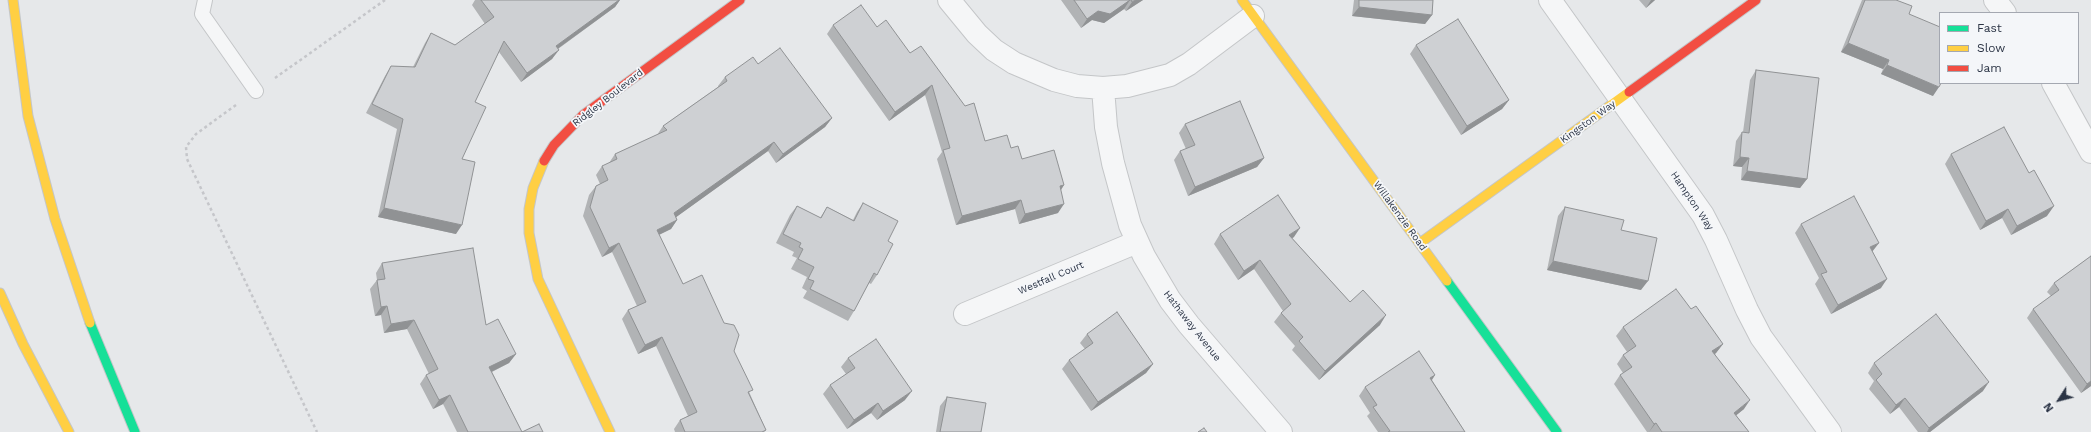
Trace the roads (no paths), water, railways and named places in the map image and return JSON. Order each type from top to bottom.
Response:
[{"type":"main road","points":[[13,0],[28,116],[55,219],[88,318],[135,432]]},
{"type":"main road","name":"Ridgley Boulevard","points":[[610,432],[538,279],[529,233],[529,209],[533,188],[541,166],[554,145],[583,115],[740,0]]},
{"type":"main road","name":"Kingston Way","points":[[1420,243],[1756,0]]},
{"type":"main road","name":"Willakenzie Road","points":[[1247,8],[1558,432]]},
{"type":"main road","points":[[0,293],[23,344],[69,432]]},
{"type":"street","points":[[948,0],[994,50],[1014,63],[1054,80],[1077,86],[1103,88],[1127,86],[1170,75],[1189,64],[1247,8]]},
{"type":"street","name":"Hampton Way","points":[[1550,0],[1703,215],[1761,337],[1830,432]]},
{"type":"street","points":[[1996,0],[2004,12]]},
{"type":"street","points":[[2054,84],[2091,152]]},
{"type":"street","name":"Hathaway Avenue","points":[[1103,88],[1109,147],[1130,225],[1137,242],[1170,300],[1189,325],[1281,432]]},
{"type":"street","name":"Westfall Court","points":[[965,314],[1137,242]]},
{"type":"lane","points":[[205,0],[202,14],[256,91]]}]
